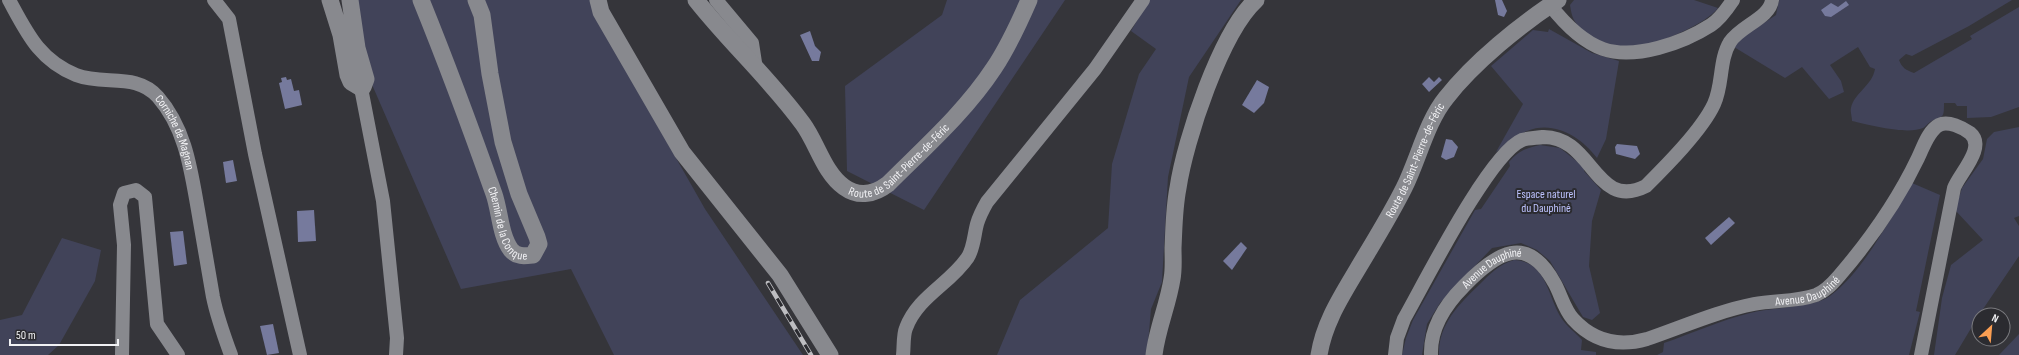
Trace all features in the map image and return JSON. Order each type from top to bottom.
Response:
[{"type":"street","name":"Corniche de Magnan","points":[[9,0],[28,36],[41,52],[58,66],[77,75],[98,79],[133,82],[146,87],[158,97],[174,117],[181,135],[190,168],[214,299],[231,355]]},
{"type":"street","points":[[214,0],[229,19],[255,154],[300,355]]},
{"type":"street","points":[[330,0],[340,35],[348,75],[351,82],[361,88]]},
{"type":"street","points":[[350,0],[357,48],[366,79],[363,87],[361,88],[382,201],[397,338],[396,355]]},
{"type":"street","name":"Chemin de la Conque","points":[[421,0],[454,82],[496,200],[506,242],[511,250],[517,255],[533,255],[539,244],[519,194],[503,142],[490,74],[482,15],[476,0]]},
{"type":"street","points":[[598,0],[601,12],[682,152],[780,275],[830,355]]},
{"type":"street","name":"Route de Saint-Pierre-de-Féric","points":[[696,0],[804,126],[834,179],[854,193],[867,194],[879,191],[888,184],[952,120],[978,90],[1006,50],[1030,0]]},
{"type":"street","points":[[716,0],[752,43],[756,69]]},
{"type":"street","points":[[903,355],[905,329],[914,310],[928,294],[951,276],[968,256],[974,241],[977,224],[987,202],[1095,69],[1143,0]]},
{"type":"street","points":[[1154,355],[1156,340],[1173,277],[1174,223],[1178,187],[1191,135],[1218,60],[1246,9],[1256,0]]},
{"type":"street","points":[[1554,3],[1574,32],[1586,40],[1603,49],[1631,54],[1647,51],[1675,42],[1711,25],[1725,12],[1733,0]]},
{"type":"street","points":[[1396,355],[1397,338],[1404,320],[1477,192],[1498,162],[1509,150],[1522,140],[1543,137],[1560,139],[1575,149],[1590,164],[1602,182],[1611,189],[1623,192],[1636,191],[1646,186],[1705,120],[1720,89],[1726,54],[1730,43],[1738,32],[1764,15],[1770,8],[1772,0]]},
{"type":"street","name":"Route de Saint-Pierre-de-Féric","points":[[1319,355],[1326,326],[1336,304],[1404,189],[1434,114],[1446,98],[1491,52],[1530,19],[1554,3]]},
{"type":"street","name":"Avenue Dauphiné","points":[[1431,355],[1430,345],[1435,329],[1453,299],[1484,266],[1508,253],[1517,252],[1534,258],[1554,283],[1572,318],[1587,332],[1616,343],[1641,340],[1753,304],[1817,295],[1828,288],[1839,276],[1883,217],[1913,170],[1930,134],[1940,125],[1950,124],[1971,134],[1975,141],[1976,149],[1972,158],[1958,178],[1954,188],[1921,355]]},
{"type":"street","points":[[122,355],[124,245],[120,205],[124,193],[136,190],[145,197],[157,324],[178,355]]},
{"type":"green space","points":[[354,0],[591,0],[593,12],[705,209],[803,355],[614,355],[571,269],[461,289],[353,41]]},
{"type":"green space","points":[[947,0],[1065,0],[924,210],[847,171],[845,86],[942,15]]},
{"type":"green space","points":[[1149,0],[1241,0],[1189,77],[1168,177],[1162,282],[1151,309],[1147,355],[997,355],[1020,300],[1108,228],[1112,164],[1139,74],[1156,49],[1131,31]]},
{"type":"green space","points":[[1574,0],[1694,0],[1718,8],[1704,20],[1683,32],[1651,44],[1625,47],[1597,40],[1581,30],[1571,12],[1570,5]]},
{"type":"green space","points":[[1779,0],[2012,0],[1969,26],[1912,56],[1906,54],[1899,60],[1901,65],[1914,73],[1972,39],[1970,36],[2019,7],[2019,107],[1991,117],[1967,118],[1967,106],[1957,106],[1955,103],[1944,103],[1944,112],[1942,116],[1930,122],[1923,128],[1916,130],[1888,129],[1852,121],[1851,109],[1853,103],[1870,80],[1875,69],[1870,67],[1858,47],[1830,65],[1841,81],[1844,92],[1829,99],[1802,67],[1785,78],[1734,47],[1741,38],[1776,15]]},
{"type":"green space","name":"Espace naturel du Dauphiné","points":[[1549,29],[1592,53],[1619,61],[1606,139],[1597,158],[1591,150],[1575,137],[1557,129],[1547,128],[1537,128],[1527,131],[1496,152],[1523,104],[1491,66],[1533,30],[1548,32]]},
{"type":"green space","points":[[2019,127],[2019,216],[2014,218],[2019,226],[2019,256],[1984,307],[1971,307],[1971,328],[1955,355],[1934,355],[1942,298],[1951,265],[1983,240],[1955,210],[1962,188],[1983,159],[1987,139],[1994,132]]},
{"type":"green space","name":"Espace naturel du Dauphiné","points":[[1540,145],[1560,148],[1584,167],[1584,171],[1601,190],[1592,221],[1589,266],[1600,313],[1592,320],[1583,317],[1550,261],[1537,250],[1521,243],[1492,248],[1440,303],[1427,324],[1422,355],[1402,355],[1406,338],[1413,320],[1475,210],[1481,209],[1510,166],[1509,162],[1512,158],[1523,150]]},
{"type":"green space","points":[[1912,183],[1940,195],[1916,311],[1920,312],[1909,355],[1657,355],[1663,352],[1664,343],[1728,319],[1759,311],[1813,303],[1830,296],[1843,285],[1876,243]]},
{"type":"green space","points":[[62,238],[101,250],[95,281],[59,345],[48,355],[0,355],[0,320],[22,315]]},
{"type":"green space","points":[[1514,260],[1525,262],[1533,266],[1544,280],[1560,316],[1582,340],[1581,350],[1596,352],[1596,355],[1439,355],[1442,334],[1457,308],[1471,292],[1495,270],[1503,264]]},
{"type":"green space","points":[[2019,334],[2019,355],[1999,355],[2007,347],[2011,347],[2011,342]]},
{"type":"shaded area","points":[[1495,0],[1502,0],[1507,11],[1504,17],[1498,15]]},
{"type":"shaded area","points":[[1846,1],[1849,5],[1831,17],[1825,16],[1821,10],[1831,3],[1838,7]]},
{"type":"shaded area","points":[[810,31],[815,46],[821,52],[819,61],[812,61],[800,35]]},
{"type":"shaded area","points":[[286,77],[287,80],[291,79],[294,91],[299,90],[302,105],[285,109],[279,83],[282,82],[281,78]]},
{"type":"shaded area","points":[[1429,77],[1434,82],[1439,77],[1442,80],[1429,92],[1422,84]]},
{"type":"shaded area","points":[[1257,80],[1269,87],[1264,103],[1254,113],[1242,105]]},
{"type":"shaded area","points":[[1446,139],[1452,140],[1458,147],[1454,157],[1446,160],[1441,157]]},
{"type":"shaded area","points":[[1617,144],[1637,146],[1640,154],[1635,159],[1616,154],[1615,147]]},
{"type":"shaded area","points":[[233,160],[237,181],[226,183],[223,162]]},
{"type":"shaded area","points":[[314,210],[316,241],[298,242],[297,211]]},
{"type":"shaded area","points":[[1729,217],[1735,223],[1711,245],[1705,238]]},
{"type":"shaded area","points":[[183,231],[187,264],[174,266],[170,232]]},
{"type":"shaded area","points":[[1241,242],[1247,248],[1232,270],[1223,261]]},
{"type":"shaded area","points":[[273,324],[279,353],[267,355],[260,326]]},
{"type":"railway","points":[[768,283],[811,355]]}]
